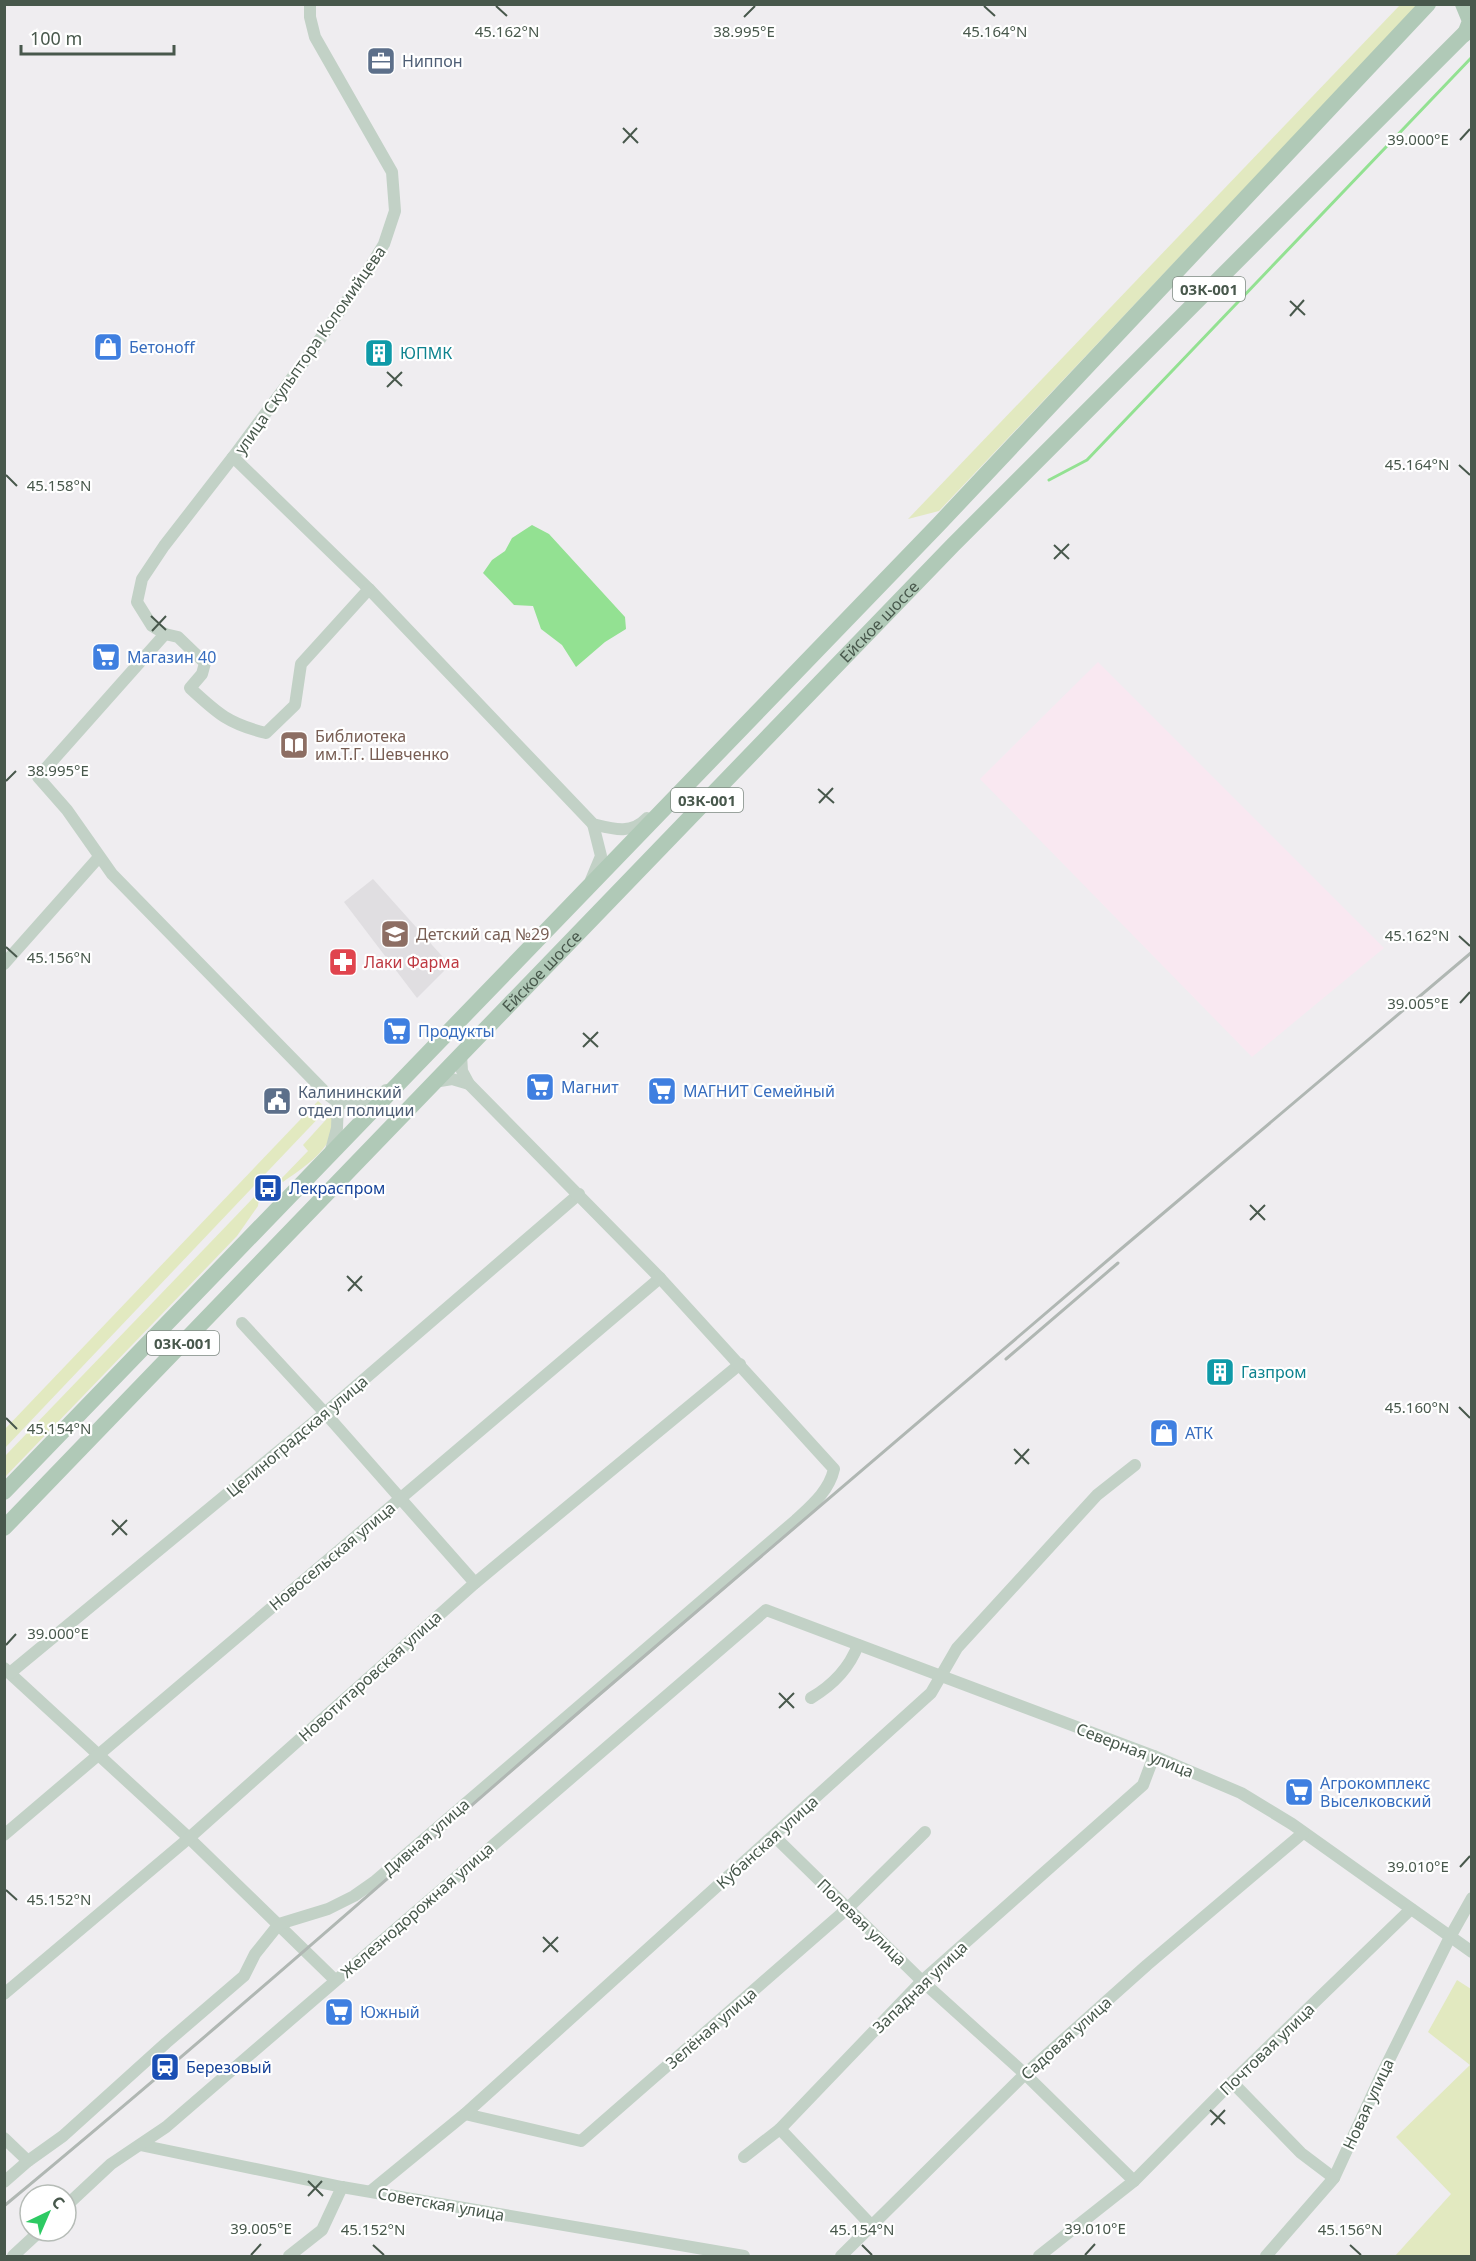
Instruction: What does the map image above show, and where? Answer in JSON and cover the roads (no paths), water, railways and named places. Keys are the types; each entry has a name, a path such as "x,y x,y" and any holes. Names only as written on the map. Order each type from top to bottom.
{"main road":[{"name":"Ейское шоссе","path":"4,1492 939,524 1428,4"},
{"name":"03К-001","path":"1463,4 1470,21 1468,30"},
{"name":"Ейское шоссе","path":"4,1527 953,545 1468,30"}],"street":[{"name":"улица Скульптора Коломийцева","path":"310,4 315,37 392,172 395,211 384,244 367,272 233,457 369,589 593,824"},
{"path":"233,457 164,546 142,579 137,603 152,626 165,634 178,637 205,663 202,674 190,688 219,715 248,729 266,733 295,705 302,664 369,589"},
{"path":"165,634 38,777 67,810 112,874 338,1102 361,1102 380,1095 408,1068 418,1063"},
{"path":"588,887 601,856 593,824 619,830 635,828 667,796 675,798"},
{"path":"4,964 99,857"},
{"path":"460,1055 462,1071 469,1084 579,1194 740,1364"},
{"path":"434,1082 452,1079 469,1084"},
{"path":"330,1155 337,1128 338,1102"},
{"name":"Целиноградская улица","path":"7,1670 326,1413 579,1194"},
{"name":"Новосельская улица","path":"4,1835 660,1278"},
{"path":"242,1323 326,1413 475,1583"},
{"name":"Дивная улица","path":"279,1924 328,1909 354,1896 374,1882 820,1497 829,1484 834,1469 740,1364"},
{"name":"Новотитаровская улица","path":"4,1994 189,1838 475,1583 740,1364"},
{"name":"Кубанская улица","path":"371,2191 465,2114 532,2051 931,1693 957,1648 1097,1495 1135,1466"},
{"name":"Северная улица","path":"766,1610 1154,1756 1241,1793 1303,1833 1472,1952"},
{"name":"Железнодорожная улица","path":"78,2195 111,2164 166,2127 766,1610"},
{"path":"812,1698 831,1686 852,1661 858,1645"},
{"path":"7,1670 189,1838 335,1980"},
{"name":"Западная улица","path":"744,2157 780,2129 922,1981 1143,1785 1154,1756"},
{"name":"Зелёная улица","path":"465,2114 581,2141 848,1908 925,1832"},
{"name":"Садовая улица","path":"841,2256 1024,2074 1147,1965 1303,1833"},
{"name":"Полевая улица","path":"774,1836 922,1981 1024,2074 1134,2181"},
{"name":"Новая улица","path":"1266,2256 1334,2178 1380,2078 1450,1937 1472,1898"},
{"name":"Почтовая улица","path":"1039,2256 1134,2181 1232,2082 1411,1909"},
{"path":"4,2182 63,2136 244,1976 255,1954 279,1924"},
{"path":"1232,2082 1301,2153 1334,2178"},
{"path":"780,2129 871,2225"},
{"path":"4,2138 28,2162"},
{"name":"Советская улица","path":"140,2145 342,2187 744,2256"},
{"path":"290,2256 322,2230 342,2187"},
{"path":"13,2256 27,2243"}],"waterway":[{"path":"1049,480 1087,460 1472,57"}],"railway":[{"path":"4,2206 229,2016 600,1694 1144,1229 1472,952"},
{"path":"1006,1359 1118,1263"}],"place":[{"name":"Ниппон","path":"381,61"},
{"name":"Бетонoff","path":"108,347"},
{"name":"ЮПМК","path":"379,353"},
{"name":"Магазин 40","path":"106,657"},
{"name":"Библиотека им.Т.Г. Шевченко","path":"294,745"},
{"name":"Детский сад №29","path":"395,934"},
{"name":"Лаки Фарма","path":"343,962"},
{"name":"Продукты","path":"397,1031"},
{"name":"Магнит","path":"540,1087"},
{"name":"МАГНИТ Семейный","path":"662,1091"},
{"name":"Калининский отдел полиции","path":"277,1101"},
{"name":"Лекраспром","path":"268,1188"},
{"name":"Газпром","path":"1220,1372"},
{"name":"АТК","path":"1164,1433"},
{"name":"Агрокомплекс Выселковский","path":"1299,1792"},
{"name":"Южный","path":"339,2012"},
{"name":"Березовый","path":"165,2067"}]}
